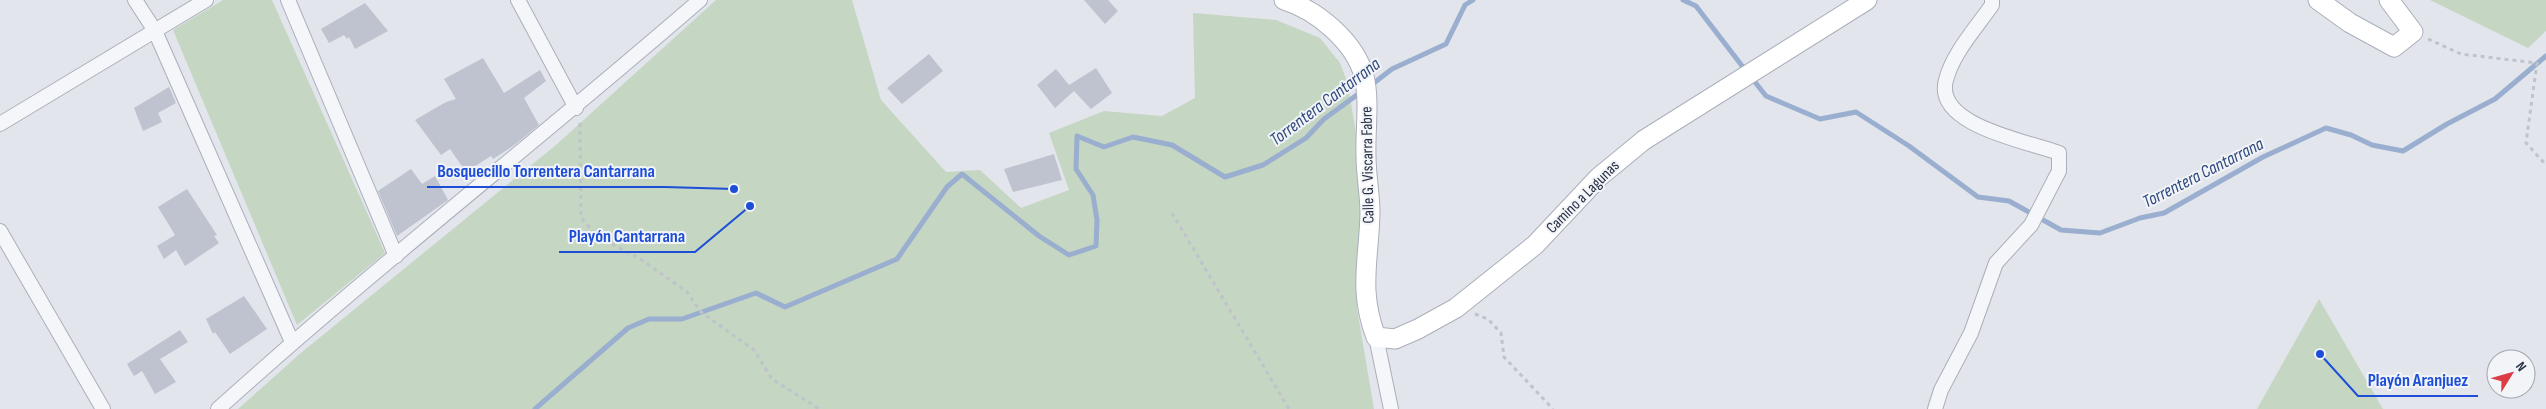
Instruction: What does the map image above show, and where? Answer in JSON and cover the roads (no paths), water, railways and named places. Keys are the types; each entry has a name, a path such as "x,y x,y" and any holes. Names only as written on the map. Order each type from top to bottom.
{"street":[{"path":"135,0 155,31 292,342"},
{"path":"0,124 206,0"},
{"path":"288,0 396,256"},
{"path":"518,0 576,108"},
{"path":"218,409 292,342 576,108 700,0"},
{"name":"Calle G. Viscarra Fabre","path":"1284,0 1311,12 1334,30 1356,57 1363,76 1367,100 1366,157 1370,213 1364,283 1368,317 1376,337"},
{"name":"Camino a Lagunas","path":"1376,337 1395,339 1418,329 1456,308 1535,246 1599,177 1644,140 1866,0"},
{"path":"1934,409 1941,390 1971,333 1996,264 2031,225 2059,172 2058,153 2036,144 2007,139 1974,125 1948,102 1945,83 1952,65 1992,5 1992,0"},
{"path":"2318,0 2350,23 2394,47 2413,32 2389,0"},
{"path":"0,231 103,409"},
{"path":"1376,337 1386,392 1392,409"}],"waterway":[{"name":"Torrentera Cantarrana","path":"1370,86 1392,69 1446,44 1465,5 1473,0"},
{"name":"Torrentera Cantarrana","path":"1683,0 1696,6 1746,71"},
{"name":"Torrentera Cantarrana","path":"1751,77 1766,96 1820,119 1856,112 1909,146 1978,197 2009,201 2061,230 2100,233 2140,218 2164,213 2263,157 2326,128 2351,135 2372,145 2403,151 2447,124 2495,99 2546,56"},
{"name":"Torrentera Cantarrana","path":"535,409 628,328 649,319 682,319 756,293 785,307 897,259 947,187 962,174 1039,236 1069,255 1096,246 1097,220 1093,195 1076,169 1077,136 1104,147 1133,137 1172,145 1225,177 1263,165 1306,138 1324,119 1361,92"}],"place":[{"name":"Bosquecillo Torrentera Cantarrana","path":"734,189"},
{"name":"Playón Cantarrana","path":"750,206"},
{"name":"Playón Aranjuez","path":"2320,354"}]}
